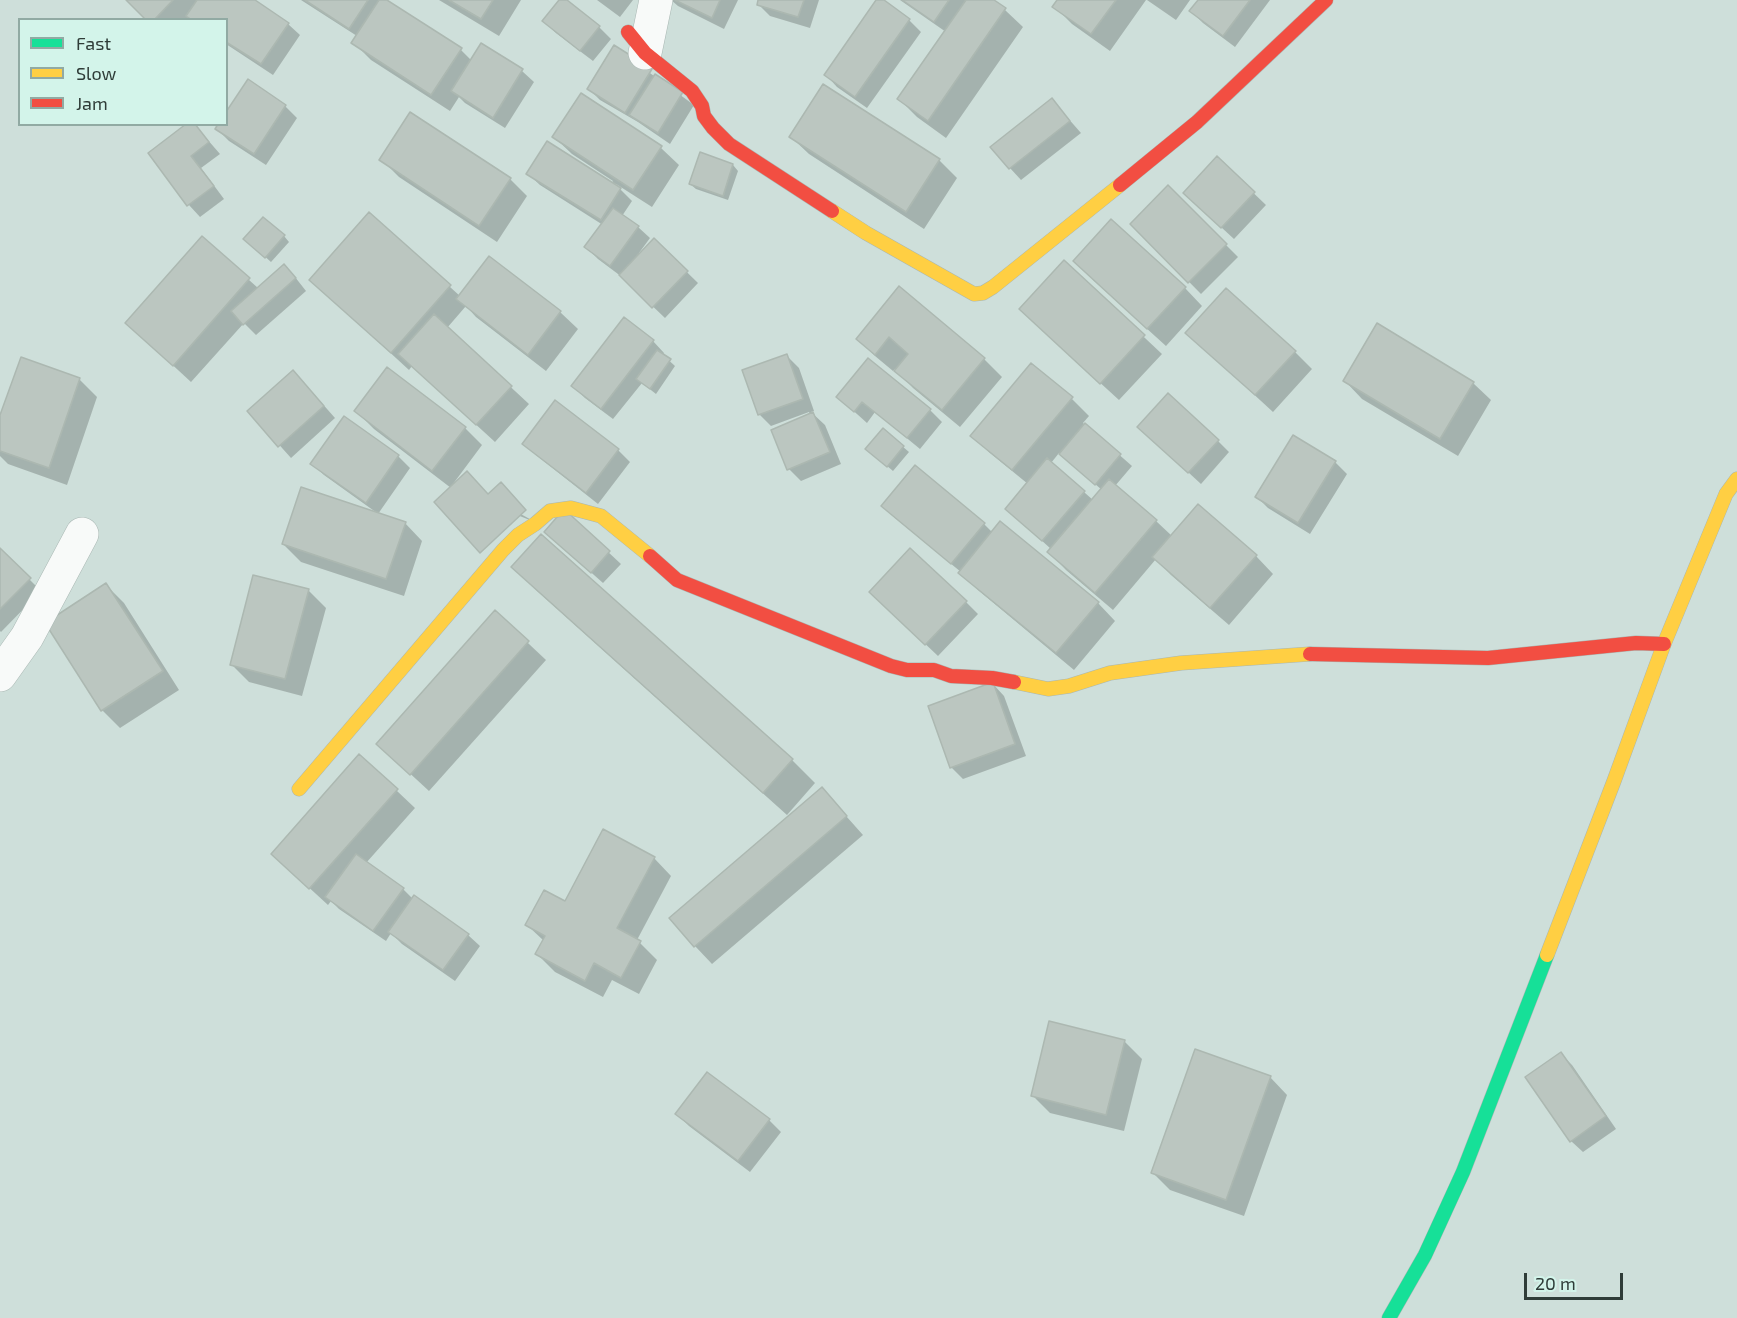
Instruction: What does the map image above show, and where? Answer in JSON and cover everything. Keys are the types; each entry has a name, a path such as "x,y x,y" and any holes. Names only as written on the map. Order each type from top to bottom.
{"street":[{"path":"656,0 637,43 692,91 702,106 704,116 729,144 866,233 975,294 983,293 993,287 1197,122 1326,0"},
{"path":"1389,1318 1425,1255 1467,1162 1614,781 1664,644 1726,494 1737,479"},
{"path":"299,789 503,550 550,511 571,508 601,516 677,580 881,662 907,670 934,670 951,676 992,678 1048,689 1069,686 1110,673 1181,663 1247,658 1304,654 1488,658 1636,643 1664,644"},
{"path":"0,675 27,637 82,534"}],"building":[{"path":"126,0 173,0 156,18 144,18"},
{"path":"197,0 255,0 289,23 261,64 228,43 228,18 189,18 186,16"},
{"path":"305,0 368,0 349,29"},
{"path":"379,0 387,0 462,48 431,95 351,43"},
{"path":"449,0 493,0 481,19"},
{"path":"559,0 567,0 600,26 580,51 542,21"},
{"path":"675,0 720,0 712,18"},
{"path":"758,0 804,0 798,17 757,5"},
{"path":"876,0 884,0 910,19 855,97 824,75"},
{"path":"902,0 949,0 934,22"},
{"path":"966,0 994,0 1006,8 928,121 897,99"},
{"path":"1057,0 1116,0 1091,34 1052,7"},
{"path":"1198,0 1250,0 1223,36 1189,11"},
{"path":"481,43 523,69 493,118 451,91"},
{"path":"614,45 652,69 625,113 587,89"},
{"path":"655,74 683,92 658,133 629,115"},
{"path":"248,79 286,105 254,154 215,129 217,126 228,126 228,109"},
{"path":"823,84 940,159 906,212 789,137"},
{"path":"581,93 662,146 633,190 552,137"},
{"path":"1052,98 1070,121 1009,169 990,147"},
{"path":"410,112 511,178 479,226 379,160"},
{"path":"183,126 197,126 209,142 191,156 214,186 187,206 148,153"},
{"path":"547,141 621,188 601,220 526,174"},
{"path":"700,152 733,164 723,196 689,184"},
{"path":"1217,156 1255,192 1221,228 1183,193"},
{"path":"1168,185 1227,244 1188,283 1130,224"},
{"path":"613,208 639,226 610,266 584,247"},
{"path":"369,212 451,285 391,353 309,280"},
{"path":"263,217 285,235 265,258 243,239"},
{"path":"1111,219 1186,287 1147,329 1073,261"},
{"path":"202,236 250,278 173,366 125,323"},
{"path":"654,238 688,271 652,308 619,275"},
{"path":"489,256 561,311 528,355 456,299"},
{"path":"1064,260 1145,335 1100,384 1019,309"},
{"path":"284,264 296,278 243,325 231,311"},
{"path":"899,286 985,358 942,410 894,371 908,354 889,337 875,355 856,339"},
{"path":"1226,288 1296,351 1255,395 1185,333"},
{"path":"434,314 512,386 476,425 398,354"},
{"path":"624,317 654,340 601,409 571,386"},
{"path":"1377,323 1474,382 1440,439 1343,381"},
{"path":"657,350 671,359 650,389 636,379"},
{"path":"787,354 803,399 758,415 742,370"},
{"path":"21,357 80,378 49,468 0,451 0,415"},
{"path":"868,358 931,409 907,438 862,402 854,412 836,397"},
{"path":"1031,363 1073,397 1012,470 970,436"},
{"path":"387,367 466,427 432,471 354,411"},
{"path":"293,370 324,406 278,447 247,411"},
{"path":"1168,393 1219,440 1188,473 1137,427"},
{"path":"555,400 619,449 586,493 522,444"},
{"path":"813,412 830,452 787,470 771,430"},
{"path":"344,416 399,455 366,503 310,464"},
{"path":"1085,423 1121,454 1095,485 1059,454"},
{"path":"883,428 904,446 887,467 865,449"},
{"path":"1293,435 1336,461 1298,523 1255,497"},
{"path":"1047,458 1085,491 1042,541 1005,509"},
{"path":"915,465 985,523 951,564 881,506"},
{"path":"467,471 488,494 501,482 526,510 480,553 434,502"},
{"path":"1109,479 1157,520 1095,593 1047,552"},
{"path":"301,487 406,522 386,579 282,544"},
{"path":"1198,504 1257,555 1210,608 1152,557"},
{"path":"564,509 610,551 591,573 544,532"},
{"path":"1000,521 1099,602 1056,653 958,573"},
{"path":"541,534 793,759 763,793 511,567"},
{"path":"0,548 31,578 0,609"},
{"path":"910,548 967,601 925,645 869,592"},
{"path":"253,575 309,589 285,679 230,665"},
{"path":"106,583 163,671 101,711 45,623"},
{"path":"495,610 529,641 410,775 376,744"},
{"path":"993,682 1015,744 950,768 928,706"},
{"path":"359,754 398,789 309,889 271,854"},
{"path":"822,787 847,816 694,947 669,918"},
{"path":"603,829 655,857 617,928 641,941 621,978 594,963 585,981 535,954 545,936 525,925 544,890 565,901"},
{"path":"356,854 404,888 373,931 325,897"},
{"path":"414,895 469,934 443,970 388,932"},
{"path":"1049,1021 1125,1040 1106,1115 1031,1096"},
{"path":"1195,1049 1271,1076 1226,1200 1151,1173"},
{"path":"1561,1052 1606,1116 1570,1142 1525,1077"},
{"path":"707,1072 770,1119 738,1161 675,1114"}],"traffic: fast":[{"path":"1389,1318 1425,1255 1463,1172 1547,955"}],"traffic: slow":[{"path":"832,211 866,233 974,294 983,293 993,287 1120,185"},
{"path":"1547,955 1664,644 1726,494 1737,479"},
{"path":"299,789 503,550 518,535 550,511 571,508 601,516 650,556"},
{"path":"1014,682 1048,689 1069,686 1110,673 1181,663 1310,654"}],"traffic: jam":[{"path":"1120,185 1197,122 1326,0"},
{"path":"628,32 645,53 692,91 702,106 704,116 729,144 832,211"},
{"path":"650,556 677,580 891,666 907,670 934,670 951,676 992,678 1014,682"},
{"path":"1310,654 1488,658 1636,643 1664,644"}]}
